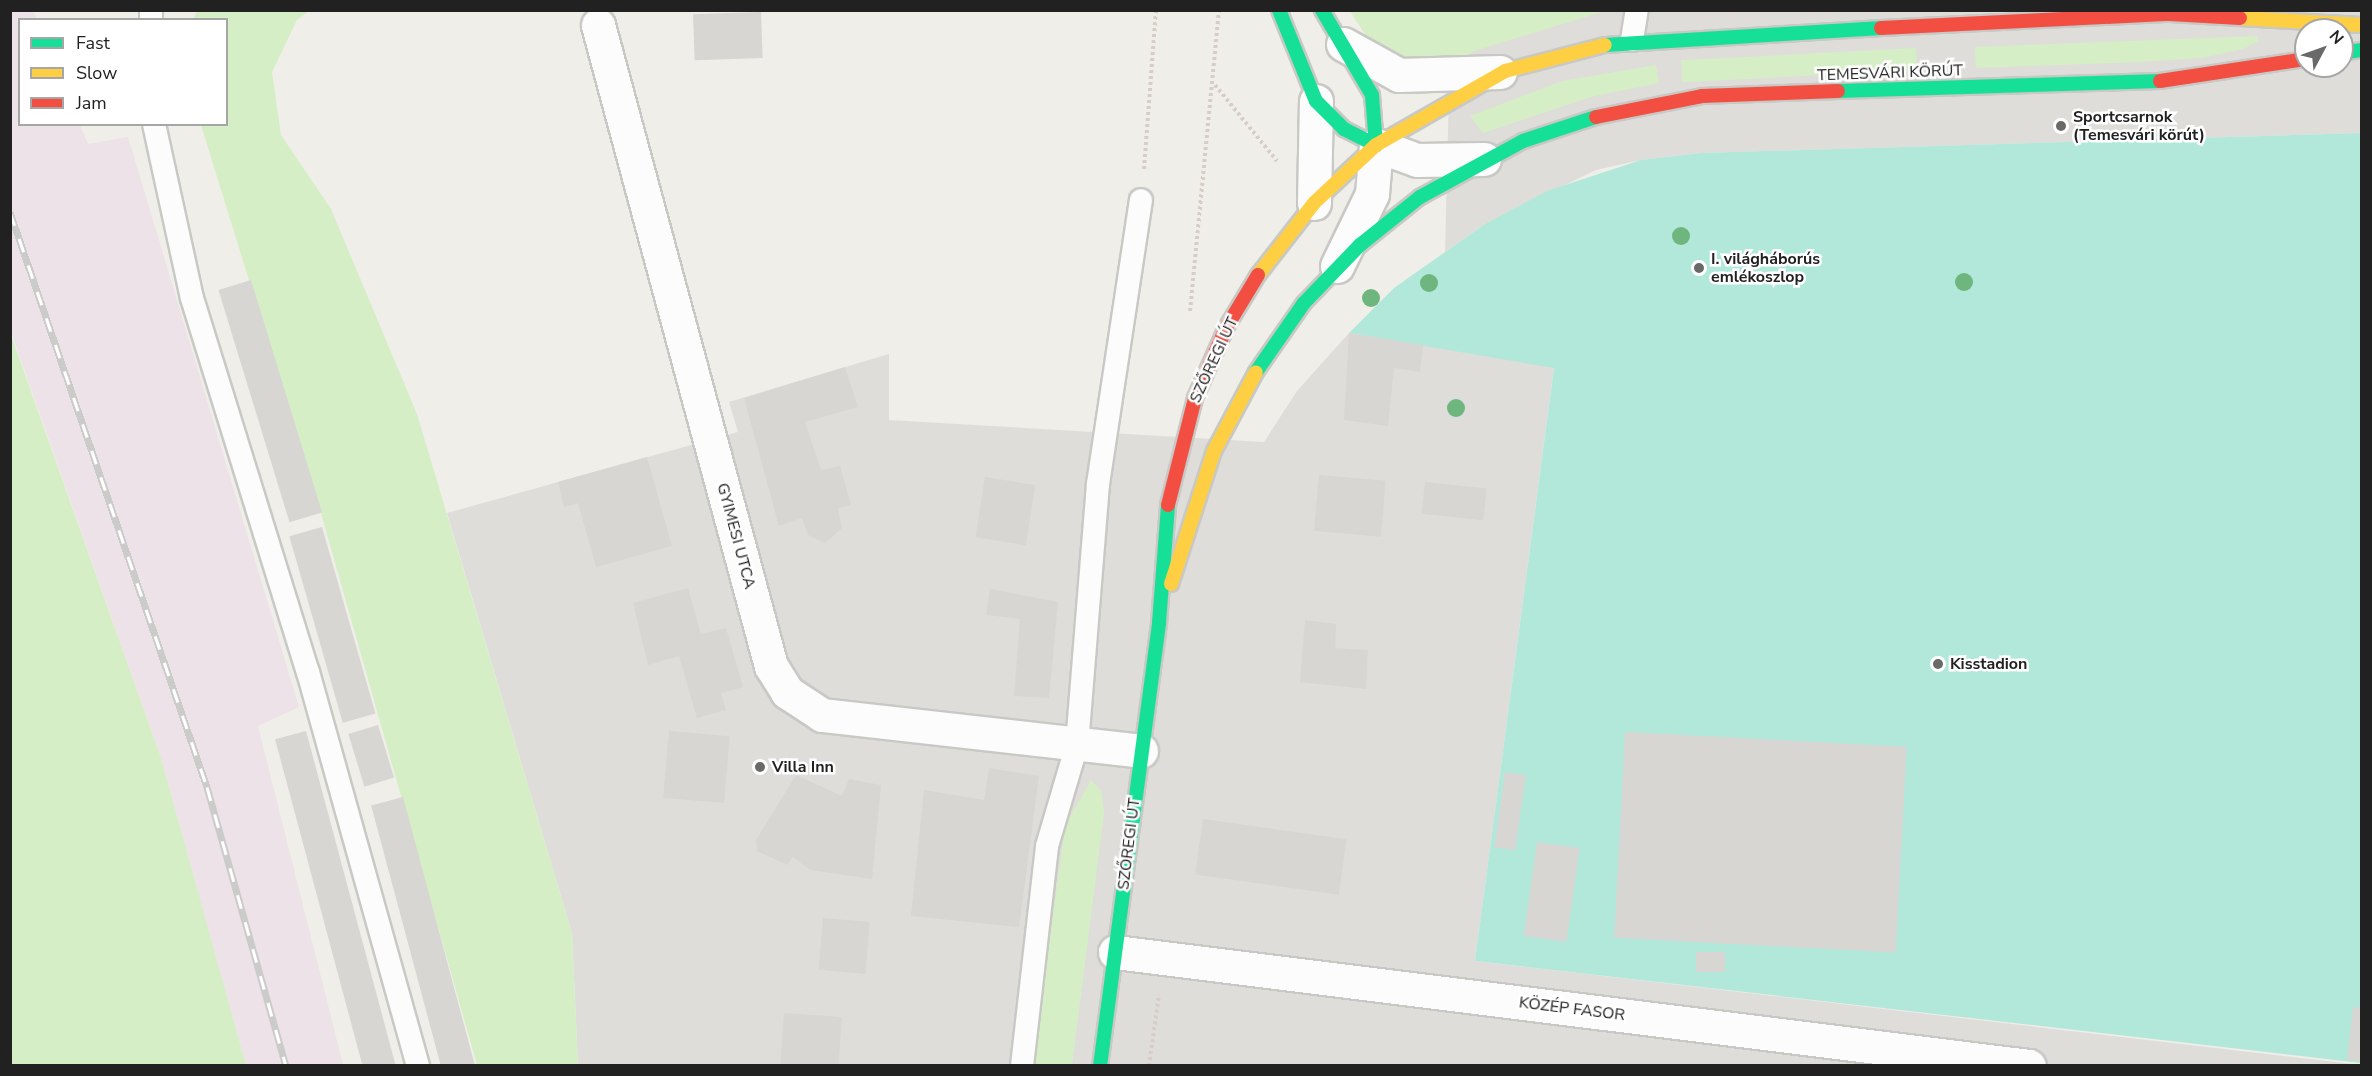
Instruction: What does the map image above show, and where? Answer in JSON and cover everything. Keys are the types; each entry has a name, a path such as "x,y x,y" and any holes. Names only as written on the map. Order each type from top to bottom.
{"main road":[{"path":"1322,10 1372,95 1376,145"},
{"path":"1376,145 1425,112 1505,71 1550,56 1632,40 2170,14 2361,25"},
{"path":"1278,18 1316,101 1344,129 1376,145"},
{"name":"TEMESVÁRI KÖRÚT","path":"1484,159 1581,120 1702,96 2176,80 2294,61"},
{"name":"SZŐREGI ÚT","path":"1100,1065 1159,623 1161,546 1173,471 1195,398 1226,327 1266,262 1314,203 1376,145"},
{"name":"SZŐREGI ÚT","path":"1159,623 1215,451 1266,354 1336,267 1420,197 1484,159"}],"street":[{"name":"GYIMESI UTCA","path":"598,25 771,666 787,692 822,714 1141,751"},
{"path":"1343,44 1400,75 1505,71"},
{"path":"1314,203 1316,101"},
{"path":"1376,145 1417,160 1484,159"},
{"name":"SZŐREGI ÚT","path":"1336,267 1372,194 1376,145"},
{"name":"KÖZÉP FASOR","path":"1115,952 2029,1065"}],"lane":[{"path":"1632,40 1637,10"},
{"path":"154,126 192,298 308,672 418,1065"},
{"path":"1022,1065 1047,846 1077,745 1098,484 1141,200"}],"path":[{"path":"1141,200 1156,10"},
{"path":"1215,85 1219,10"},
{"path":"1149,1065 1164,958"}],"shaded area":[{"path":"10,11 33,11 36,18 18,18 18,126 80,126 88,144 128,137 299,707 258,726 343,1065 246,1065 161,758 11,332"},
{"path":"1451,11 2361,11 2361,133 1701,153 1641,160 1596,170 1485,224 1445,252"},
{"path":"1349,333 1554,367 1475,961 2361,1065 578,1065 572,933 447,513 738,432 729,402 889,354 889,420 1264,442 1297,391"}],"green space":[{"path":"197,11 309,11 297,20 272,72 281,135 331,209 417,414 572,933 578,1065 477,1065 321,513 201,126 228,126 228,18 194,18"},
{"path":"1350,11 1605,11 1474,51 1456,62 1416,66 1373,47"},
{"path":"2258,36 2258,41 2243,49 2202,58 1976,68 1975,47"},
{"path":"1916,48 1917,70 1682,82 1681,60"},
{"path":"1656,65 1659,83 1594,96 1483,133 1470,116 1562,81"},
{"name":"Kisstadion","path":"2361,133 2361,1063 1475,961 1554,368 1349,333 1394,288 1485,224 1547,191 1641,160 1701,153"},
{"path":"10,332 161,758 246,1065 11,1065"},
{"path":"1091,780 1101,790 1104,813 1072,1065 1033,1066 1065,826"}],"building":[{"path":"761,12 763,58 695,60 693,14"},
{"path":"251,280 322,512 290,522 218,290"},
{"path":"1349,333 1423,345 1420,372 1394,368 1388,426 1344,420"},
{"path":"845,367 858,407 805,422 821,470 840,466 851,505 838,508 842,528 825,543 808,535 802,518 779,526 744,398"},
{"path":"647,457 672,546 596,567 578,503 564,507 558,482"},
{"path":"1319,475 1386,481 1381,537 1314,531"},
{"path":"985,477 1035,485 1026,545 975,537"},
{"path":"1425,482 1487,488 1483,520 1422,514"},
{"path":"322,527 375,713 343,723 289,536"},
{"path":"688,588 701,634 726,628 743,687 721,693 726,710 697,718 679,656 648,665 633,603"},
{"path":"990,589 1058,602 1049,698 1014,696 1020,619 986,615"},
{"path":"1305,620 1336,624 1335,648 1368,650 1366,689 1300,682"},
{"path":"378,725 394,778 364,787 348,734"},
{"path":"306,731 396,1066 363,1066 275,739"},
{"path":"669,731 730,736 724,803 663,798"},
{"path":"1625,732 1907,747 1896,952 1614,938"},
{"path":"989,768 1039,776 1019,927 911,916 924,790 984,800"},
{"path":"1505,772 1526,775 1515,850 1494,847"},
{"path":"796,775 842,796 849,779 881,785 872,879 810,870 793,857 787,865 757,851 756,840"},
{"path":"403,797 475,1066 441,1066 371,806"},
{"path":"1203,819 1347,839 1339,895 1195,874"},
{"path":"1537,842 1580,848 1566,942 1524,936"},
{"path":"823,918 870,922 865,974 818,970"},
{"path":"1696,952 1725,952 1725,972 1696,972"},
{"path":"2353,1007 2362,1008 2362,1062 2347,1060"},
{"path":"784,1013 842,1017 838,1066 780,1066"}],"railway":[{"path":"10,212 207,787 286,1066"}],"traffic: fast":[{"path":"1279,10 1316,101 1344,129 1376,145 1372,95 1322,10"},
{"path":"1605,45 1881,28"},
{"path":"2354,51 2362,50"},
{"path":"1838,91 2160,81"},
{"path":"1256,372 1304,303 1360,245 1420,197 1523,141 1596,117"},
{"path":"1100,1066 1159,623 1168,505"}],"traffic: slow":[{"path":"2240,18 2362,25"},
{"path":"1258,275 1314,203 1376,145 1505,71 1605,45"},
{"path":"1171,584 1214,451 1256,372"}],"traffic: jam":[{"path":"1881,28 2170,14 2240,18"},
{"path":"2160,81 2294,61"},
{"path":"1596,117 1702,96 1838,91"},
{"path":"1168,505 1195,398 1226,328 1258,275"}],"place":[{"name":"Sportcsarnok (Temesvári körút)","path":"2061,126"},
{"name":"I. világháborús emlékoszlop","path":"1699,268"},
{"name":"Kisstadion","path":"1938,664"},
{"name":"Villa Inn","path":"760,767"}]}
